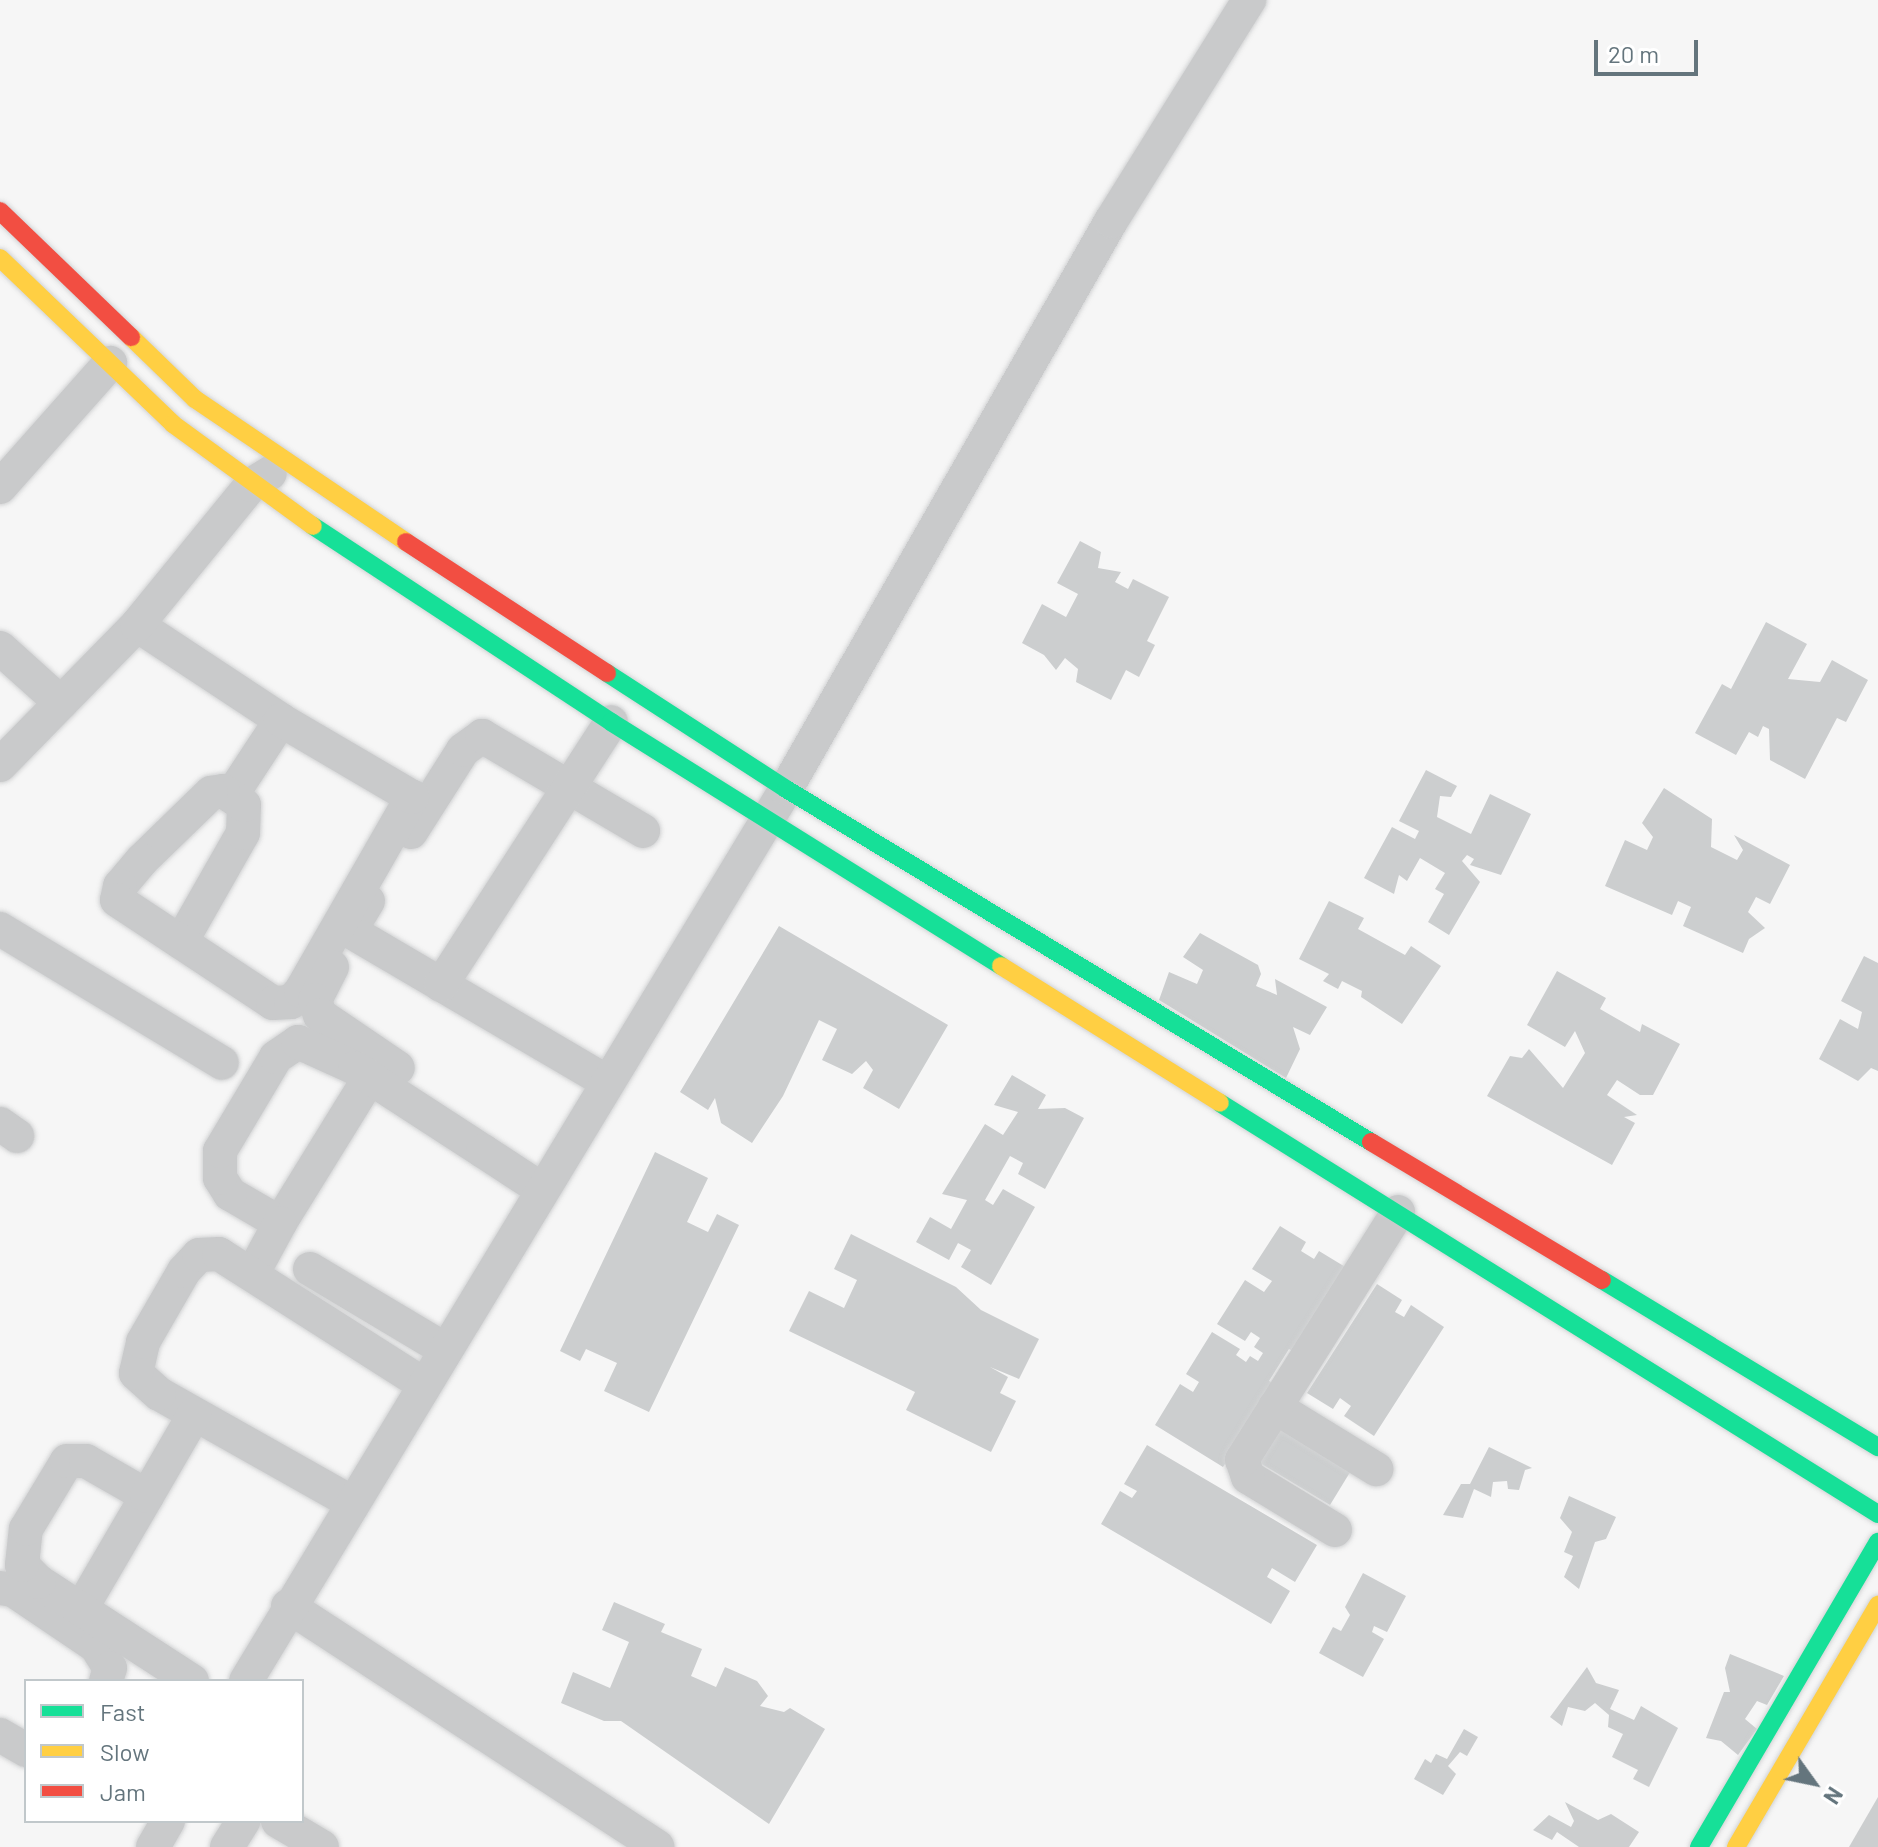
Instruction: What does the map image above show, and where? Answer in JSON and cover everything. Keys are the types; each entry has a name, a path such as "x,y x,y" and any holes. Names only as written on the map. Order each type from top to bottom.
{"street":[{"path":"247,1679 351,1502 778,803 1111,221 1249,0"},
{"path":"0,211 195,399 285,464 778,803 1398,1212 1878,1514"},
{"path":"0,258 173,424 251,485 611,722 778,803 1878,1447"},
{"path":"0,487 110,363"},
{"path":"0,765 137,625 251,485 285,464"},
{"path":"137,625 281,720 412,797"},
{"path":"0,648 61,703"},
{"path":"231,796 281,720"},
{"path":"441,985 611,722"},
{"path":"181,942 243,833 244,805 231,796 211,793 120,886 117,900 273,1003 291,1002 453,731"},
{"path":"435,1093 320,1015 315,1000 350,931 463,750 482,736 643,831"},
{"path":"0,929 222,1063"},
{"path":"350,931 607,1082"},
{"path":"280,1223 230,1194 220,1178 220,1151 276,1057 298,1042 315,1046 370,1077 541,1189"},
{"path":"260,1260 370,1077"},
{"path":"1335,1530 1241,1468 1275,1407 1398,1212"},
{"path":"351,1502 194,1415 136,1373 143,1342 199,1255 219,1254 423,1384"},
{"path":"310,1269 444,1349"},
{"path":"1275,1407 1376,1469"},
{"path":"81,1609 194,1415"},
{"path":"147,1496 86,1461 67,1461 26,1529 22,1565 81,1609 189,1679"},
{"path":"1699,1847 1878,1542"},
{"path":"0,1588 13,1590 96,1646 110,1668 107,1679"},
{"path":"1736,1847 1878,1605"},
{"path":"288,1606 657,1847"},
{"path":"0,1735 24,1749"},
{"path":"227,1847 242,1823"},
{"path":"281,1823 322,1847"}],"building":[{"path":"1080,541 1101,552 1098,568 1121,572 1115,582 1128,589 1133,579 1169,597 1147,641 1155,645 1139,677 1126,670 1111,700 1076,682 1078,669 1065,658 1056,670 1044,655 1022,643 1042,604 1066,617 1078,594 1057,583"},
{"path":"1766,622 1807,644 1788,679 1820,682 1832,660 1868,680 1846,722 1837,718 1805,779 1770,760 1769,729 1763,726 1758,737 1749,732 1736,755 1695,733 1722,684 1731,689"},
{"path":"1426,770 1457,786 1451,797 1440,796 1437,817 1471,834 1490,794 1531,814 1501,875 1470,865 1474,859 1467,855 1462,861 1480,882 1449,935 1428,922 1444,894 1435,889 1445,873 1420,858 1407,881 1399,875 1394,894 1364,878 1392,827 1415,839 1419,831 1399,821"},
{"path":"1664,788 1712,819 1711,847 1737,860 1743,850 1734,835 1790,865 1770,904 1756,897 1748,912 1765,928 1749,939 1743,953 1683,926 1691,907 1678,901 1672,915 1605,886 1625,840 1647,850 1653,837 1642,823"},
{"path":"1329,901 1364,918 1358,929 1405,955 1411,946 1441,966 1402,1024 1361,997 1362,991 1342,981 1338,989 1323,981 1329,974 1299,959"},
{"path":"779,926 948,1025 899,1109 863,1088 873,1070 866,1061 852,1074 822,1060 837,1029 819,1020 783,1096 752,1143 721,1123 715,1098 708,1110 680,1092"},
{"path":"1200,933 1258,965 1261,974 1256,986 1277,995 1275,979 1327,1007 1310,1035 1293,1027 1300,1049 1286,1078 1159,1000 1169,972 1197,984 1203,970 1183,957"},
{"path":"1864,956 1878,963 1878,1071 1871,1068 1858,1081 1819,1059 1840,1019 1858,1029 1862,1012 1841,1001"},
{"path":"1557,971 1606,998 1600,1009 1640,1032 1642,1024 1680,1044 1653,1095 1640,1095 1617,1080 1607,1095 1637,1115 1624,1117 1635,1123 1612,1165 1487,1096 1510,1056 1522,1058 1529,1049 1563,1088 1585,1053 1575,1031 1565,1047 1527,1025"},
{"path":"1012,1075 1046,1095 1038,1109 1065,1108 1084,1118 1045,1189 1018,1174 1023,1163 1010,1156 985,1200 993,1205 1003,1189 1035,1207 991,1285 961,1267 971,1250 958,1243 949,1260 916,1242 930,1217 951,1229 967,1200 942,1194 985,1124 1003,1135 1018,1112 994,1105"},
{"path":"655,1152 708,1178 687,1222 708,1232 717,1214 739,1225 649,1412 604,1391 617,1363 586,1349 580,1361 560,1351"},
{"path":"1280,1226 1306,1242 1301,1251 1314,1259 1319,1251 1347,1268 1295,1352 1289,1349 1269,1381 1275,1384 1223,1467 1155,1425 1180,1384 1193,1392 1199,1382 1186,1374 1212,1332 1240,1349 1236,1355 1246,1362 1250,1356 1258,1361 1263,1353 1254,1347 1260,1338 1251,1332 1245,1341 1217,1324 1245,1280 1264,1292 1272,1281 1252,1269"},
{"path":"851,1234 956,1287 981,1310 1039,1339 1019,1379 990,1367 1008,1377 1000,1393 1016,1401 991,1452 906,1410 915,1392 789,1331 809,1291 844,1308 857,1280 834,1269"},
{"path":"1377,1284 1402,1300 1395,1312 1404,1317 1411,1305 1444,1327 1374,1436 1344,1416 1351,1406 1340,1398 1333,1409 1307,1393"},
{"path":"1282,1427 1352,1469 1330,1505 1260,1463"},
{"path":"1147,1445 1317,1545 1295,1582 1272,1568 1267,1577 1290,1591 1271,1624 1101,1524 1120,1491 1132,1498 1137,1491 1124,1484"},
{"path":"1489,1447 1532,1468 1525,1470 1519,1490 1508,1489 1507,1481 1493,1482 1491,1497 1474,1489 1463,1518 1443,1515 1461,1484 1470,1484"},
{"path":"1569,1496 1616,1517 1606,1539 1595,1542 1579,1589 1564,1577 1573,1556 1564,1552 1572,1532 1560,1518"},
{"path":"1363,1573 1406,1596 1387,1632 1374,1626 1372,1632 1384,1639 1363,1677 1319,1653 1333,1627 1341,1631 1350,1615 1345,1607"},
{"path":"614,1602 665,1624 661,1632 702,1649 691,1676 716,1687 725,1667 757,1681 768,1696 760,1706 784,1712 790,1708 825,1729 769,1824 621,1721 604,1721 561,1703 573,1672 610,1688 629,1642 602,1630"},
{"path":"1730,1654 1784,1676 1767,1705 1757,1701 1745,1719 1757,1729 1738,1755 1721,1741 1706,1738 1724,1692 1730,1692 1725,1668"},
{"path":"1587,1667 1596,1683 1619,1690 1610,1709 1634,1720 1641,1706 1678,1728 1649,1787 1633,1779 1638,1770 1612,1757 1623,1734 1608,1727 1609,1715 1595,1703 1585,1711 1568,1707 1562,1726 1550,1717"},
{"path":"1464,1729 1478,1737 1467,1756 1460,1752 1448,1766 1456,1774 1443,1795 1414,1779 1425,1759 1431,1763 1436,1754 1447,1759"},
{"path":"1878,1797 1878,1847 1849,1847"},
{"path":"1565,1802 1598,1820 1611,1814 1639,1832 1629,1847 1579,1847 1557,1832 1552,1840 1533,1830 1549,1815 1571,1827 1574,1821"}],"traffic: fast":[{"path":"313,526 611,722 1001,966"},
{"path":"607,673 786,789 1371,1142"},
{"path":"1220,1103 1878,1514"},
{"path":"1602,1280 1878,1447"},
{"path":"1699,1847 1878,1542"}],"traffic: slow":[{"path":"0,258 173,424 313,526"},
{"path":"131,337 195,399 406,542"},
{"path":"1001,966 1220,1103"},
{"path":"1736,1847 1878,1605"}],"traffic: jam":[{"path":"0,211 131,337"},
{"path":"406,542 607,673"},
{"path":"1371,1142 1602,1280"}]}
